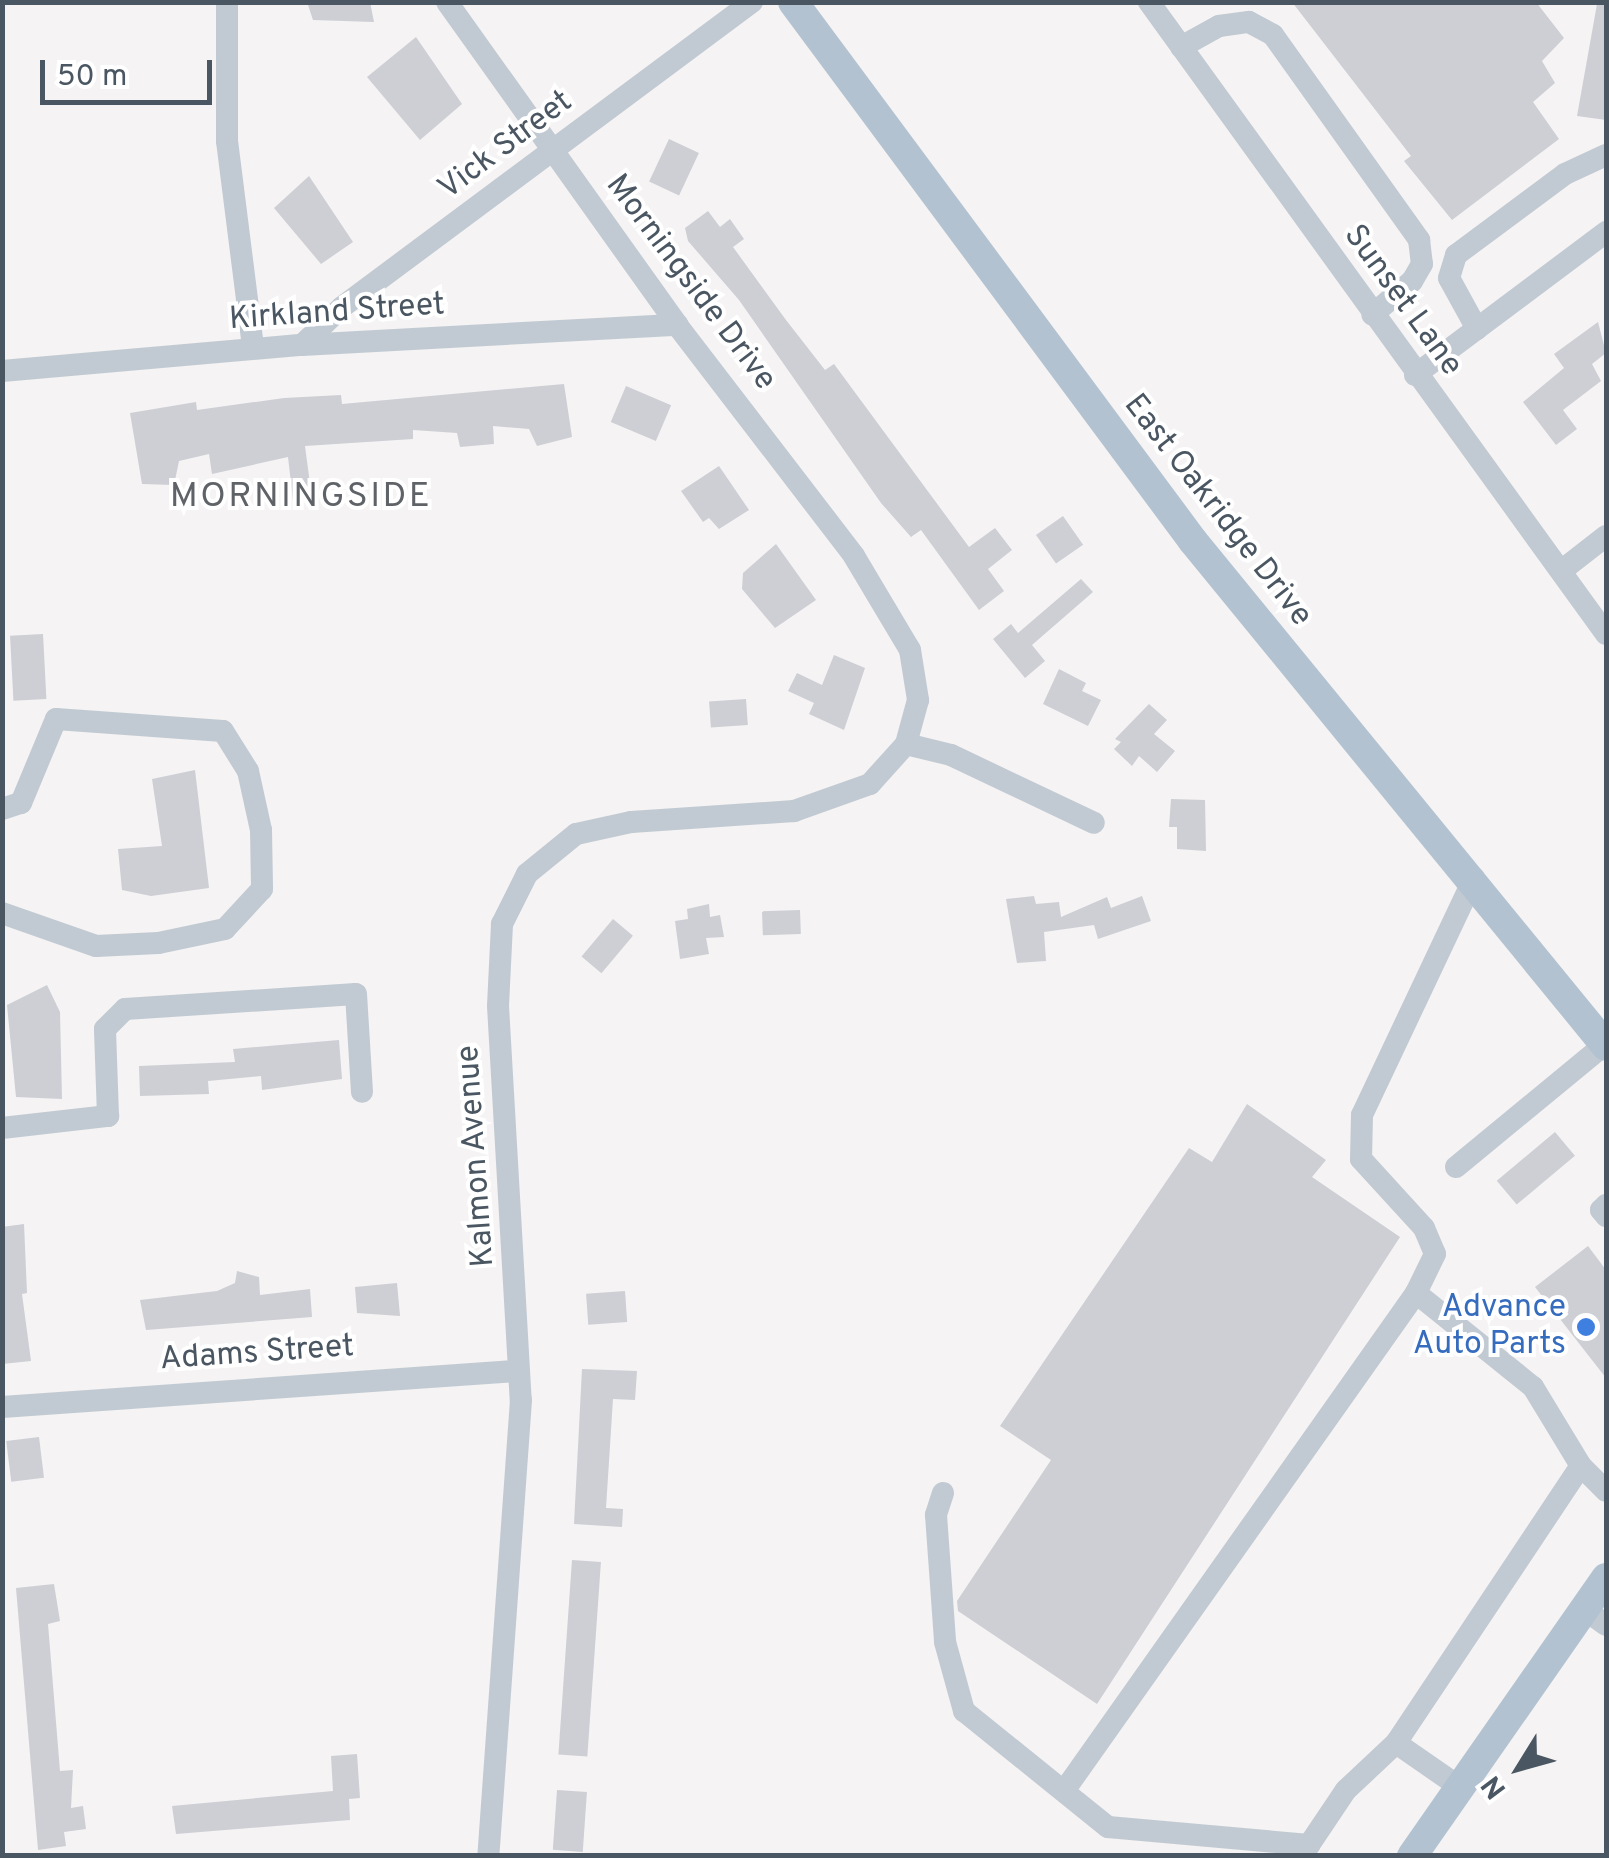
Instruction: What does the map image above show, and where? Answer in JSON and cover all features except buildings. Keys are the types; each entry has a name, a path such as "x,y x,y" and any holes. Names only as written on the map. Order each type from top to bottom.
{"main road":[{"name":"East Oakridge Drive","path":"794,2 1193,541 1334,719 1474,878 1606,1045"},
{"path":"1412,1856 1595,1617 1606,1578"}],"street":[{"path":"226,2 228,141 253,348"},
{"name":"Morningside Drive","path":"447,2 556,150 676,324 854,556 915,671 918,700 906,744"},
{"name":"Vick Street","path":"302,345 342,307 752,2"},
{"name":"Sunset Lane","path":"1149,2 1415,375 1606,634"},
{"path":"1181,48 1219,26 1249,22 1273,34 1420,240 1422,264 1412,281 1372,315"},
{"path":"1476,329 1449,278 1456,255 1565,174 1606,154"},
{"path":"1415,375 1606,232"},
{"name":"Kirkland Street","path":"2,371 253,348 676,324"},
{"path":"1561,571 1606,536"},
{"path":"2,809 21,803 56,719 223,731 248,771 261,830 262,889 225,929 158,943 96,946 2,913"},
{"path":"906,744 951,754 1094,823"},
{"name":"Kalmon Avenue","path":"488,1856 516,1474 516,1370 521,1328 498,1006 502,924 527,874 567,838 612,825 794,811 842,798 887,770 906,744"},
{"path":"1064,1791 1416,1293 1436,1254 1424,1228 1361,1159 1362,1115 1474,878"},
{"path":"2,1128 108,1116 104,1029 126,1009 356,994 362,1092"},
{"path":"1456,1168 1606,1045"},
{"path":"1606,1205 1601,1210 1606,1216"},
{"path":"1416,1293 1533,1387 1581,1466 1606,1490"},
{"name":"Adams Street","path":"2,1407 516,1370"},
{"path":"943,1493 936,1515 945,1642 964,1711 1108,1827 1310,1846 1346,1790 1396,1743 1581,1466"},
{"path":"1396,1743 1461,1788"}],"place":[{"name":"Advance Auto Parts","path":"1586,1327"}],"district":[{"name":"MORNINGSIDE","path":"301,497"}]}
